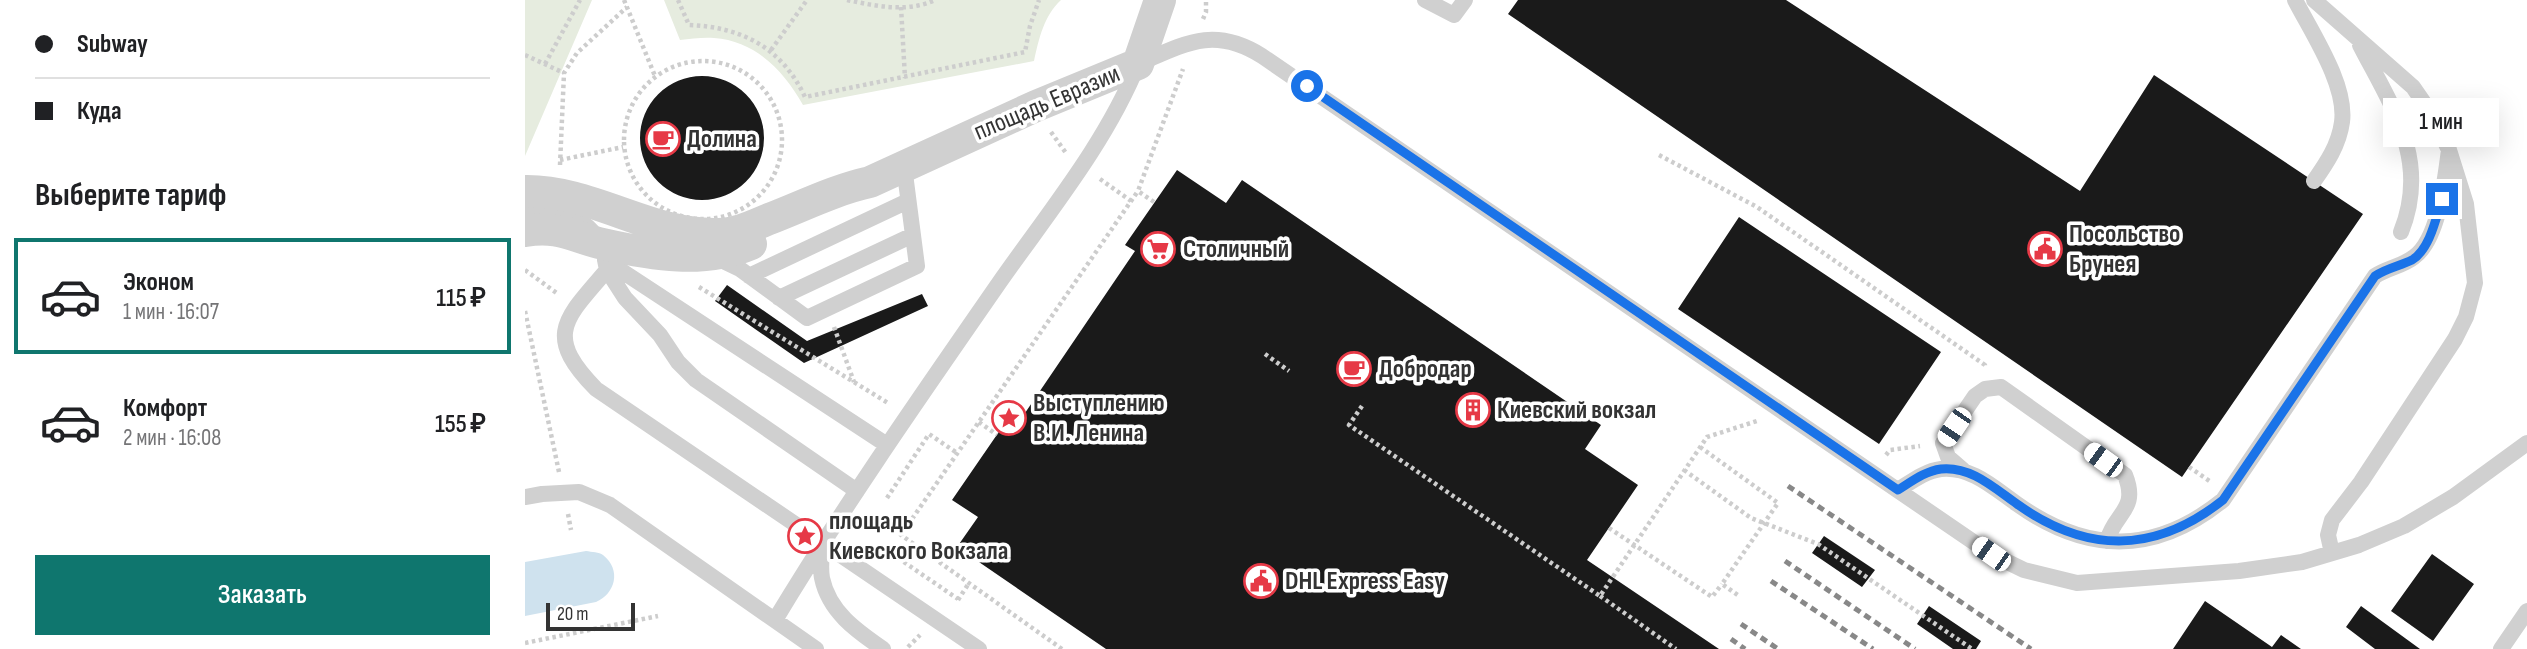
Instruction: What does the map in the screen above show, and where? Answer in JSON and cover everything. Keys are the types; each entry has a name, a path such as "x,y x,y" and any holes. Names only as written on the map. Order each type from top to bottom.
{"street":[{"path":"1138,64 1160,0"},
{"name":"площадь Евразии","path":"525,191 552,192 696,233 736,232 844,188 870,182 1036,106 1138,64"},
{"path":"525,230 559,230 604,258 712,256 737,250 800,223 850,199 870,182"}],"lane":[{"path":"1425,0 1454,15 1465,0"},
{"path":"2295,0 2334,77 2341,101 2343,121 2337,144 2314,181"},
{"path":"2314,0 2413,87 2433,116 2449,150 2466,204 2475,283 2466,317 2455,339 2361,482 2332,520 2328,535 2332,553"},
{"path":"2354,33 2393,111 2407,146 2413,192 2401,232"},
{"path":"1138,64 1193,41 1216,38 1246,46 1991,554 2024,570 2077,583 2239,571 2302,562 2359,545 2404,526 2453,497 2527,443"},
{"name":"площадь Евразии","path":"775,620 822,542 887,445 1081,166 1124,99 1138,64"},
{"path":"1898,490 1925,473 1941,469 1963,471 1978,477 2036,518 2055,528 2094,541 2147,538 2172,531 2208,512 2223,500 2375,276 2387,268 2412,260 2421,252 2442,199 2449,150"},
{"path":"712,256 749,276 807,318 916,266 904,166"},
{"path":"749,276 908,201"},
{"path":"525,213 554,211 571,216 586,225 625,298 660,335 678,362 696,380 857,491"},
{"path":"779,298 913,235"},
{"path":"604,258 887,445"},
{"path":"604,258 566,325 566,347 575,368 596,389 979,649"},
{"path":"1963,471 1948,457 1943,443 1975,396 1985,389 2001,387 2125,475 2130,487 2130,502 2110,530 2107,541"},
{"path":"525,498 579,492 610,505 816,649"},
{"path":"822,542 823,578 833,605 851,628 883,649"},
{"path":"2501,649 2527,611"}],"path":[{"path":"545,64 580,0"},
{"path":"624,0 655,76"},
{"path":"678,0 689,25 716,26 771,50 798,82 805,97 1025,52 1039,0"},
{"path":"771,50 807,0"},
{"path":"848,0 884,8 925,4 935,0"},
{"path":"901,6 905,78"},
{"path":"560,169 564,73 577,54 627,7"},
{"path":"1062,649 901,535 1138,191 1193,41"},
{"path":"525,55 564,73"},
{"path":"713,61 746,73 760,85 771,99 782,132 777,168 758,197 727,215 692,219 675,214 645,195 627,164 623,147 624,129 636,96 655,76 678,64 713,61"},
{"path":"560,160 623,147"},
{"path":"1659,155 1757,207 1949,339 1985,365 1985,389"},
{"path":"1138,191 1154,202"},
{"path":"631,196 645,195"},
{"path":"525,270 558,294"},
{"path":"696,286 884,400"},
{"path":"525,312 571,530"},
{"path":"832,323 855,383"},
{"path":"1265,354 1289,370"},
{"path":"1599,596 1707,437 1762,419 1773,403"},
{"path":"1362,406 1349,425 1676,649"},
{"path":"979,422 997,435"},
{"path":"887,498 929,434 957,453"},
{"path":"1873,473 1890,450 1943,443"},
{"path":"1609,528 1712,597 1778,503 1700,447"},
{"path":"1684,470 1741,513 1818,544 1972,649"},
{"path":"898,558 958,599"},
{"path":"954,605 969,583"},
{"path":"1722,584 1739,596"},
{"path":"525,643 658,616"}],"shaded area":[{"path":"525,0 592,0 525,156"},
{"path":"664,0 1061,0 1046,20 1034,61 803,105 778,70 743,45 714,38 680,40"}],"water":[{"path":"586,551 603,555 613,568 614,581 608,593 596,602 525,616 525,562"}],"building":[{"path":"1518,0 1786,0 2080,191 2154,75 2363,214 2182,477 1508,14"},
{"path":"702,76 726,81 746,94 759,114 764,138 759,162 746,182 726,195 702,200 678,195 658,182 645,162 640,138 645,114 658,94 678,81"},
{"name":"Киевский вокзал","path":"1177,170 1226,203 1242,180 1601,425 1585,449 1638,485 1587,560 1719,649 1106,649 957,547 978,517 952,500 1016,407 1025,413 1135,251 1125,245"},
{"path":"1739,217 1941,352 1879,444 1678,309"},
{"path":"727,285 807,341 922,294 928,306 804,363 715,301"},
{"path":"1824,536 1875,570 1862,587 1812,553"},
{"path":"2432,554 2474,584 2433,641 2391,611"},
{"path":"2205,601 2272,647 2281,635 2301,649 2173,649"},
{"path":"1929,606 1981,641 1976,649 1953,649 1917,624"},
{"path":"2361,606 2420,649 2375,649 2346,627"}],"railway":[{"path":"1788,486 2031,649"},
{"path":"1785,561 1915,649"},
{"path":"1771,581 1873,649"},
{"path":"1741,624 1778,649"},
{"path":"1731,639 1745,649"}],"place":[{"name":"Долина","path":"663,139"},
{"name":"Столичный","path":"1158,249"},
{"name":"Посольство Брунея","path":"2045,249"},
{"name":"Добродар","path":"1354,369"},
{"name":"Киевский вокзал","path":"1473,410"},
{"name":"Выступлению В.И. Ленина","path":"1009,418"},
{"name":"площадь Киевского Вокзала","path":"805,536"},
{"name":"DHL Express Easy","path":"1261,581"}],"route":[{"path":"1307,86 1898,490 1925,473 1941,469 1963,471 1978,477 2036,518 2065,533 2094,541 2123,542 2172,531 2208,512 2223,500 2375,276 2387,268 2412,260 2421,252 2442,199"}]}
